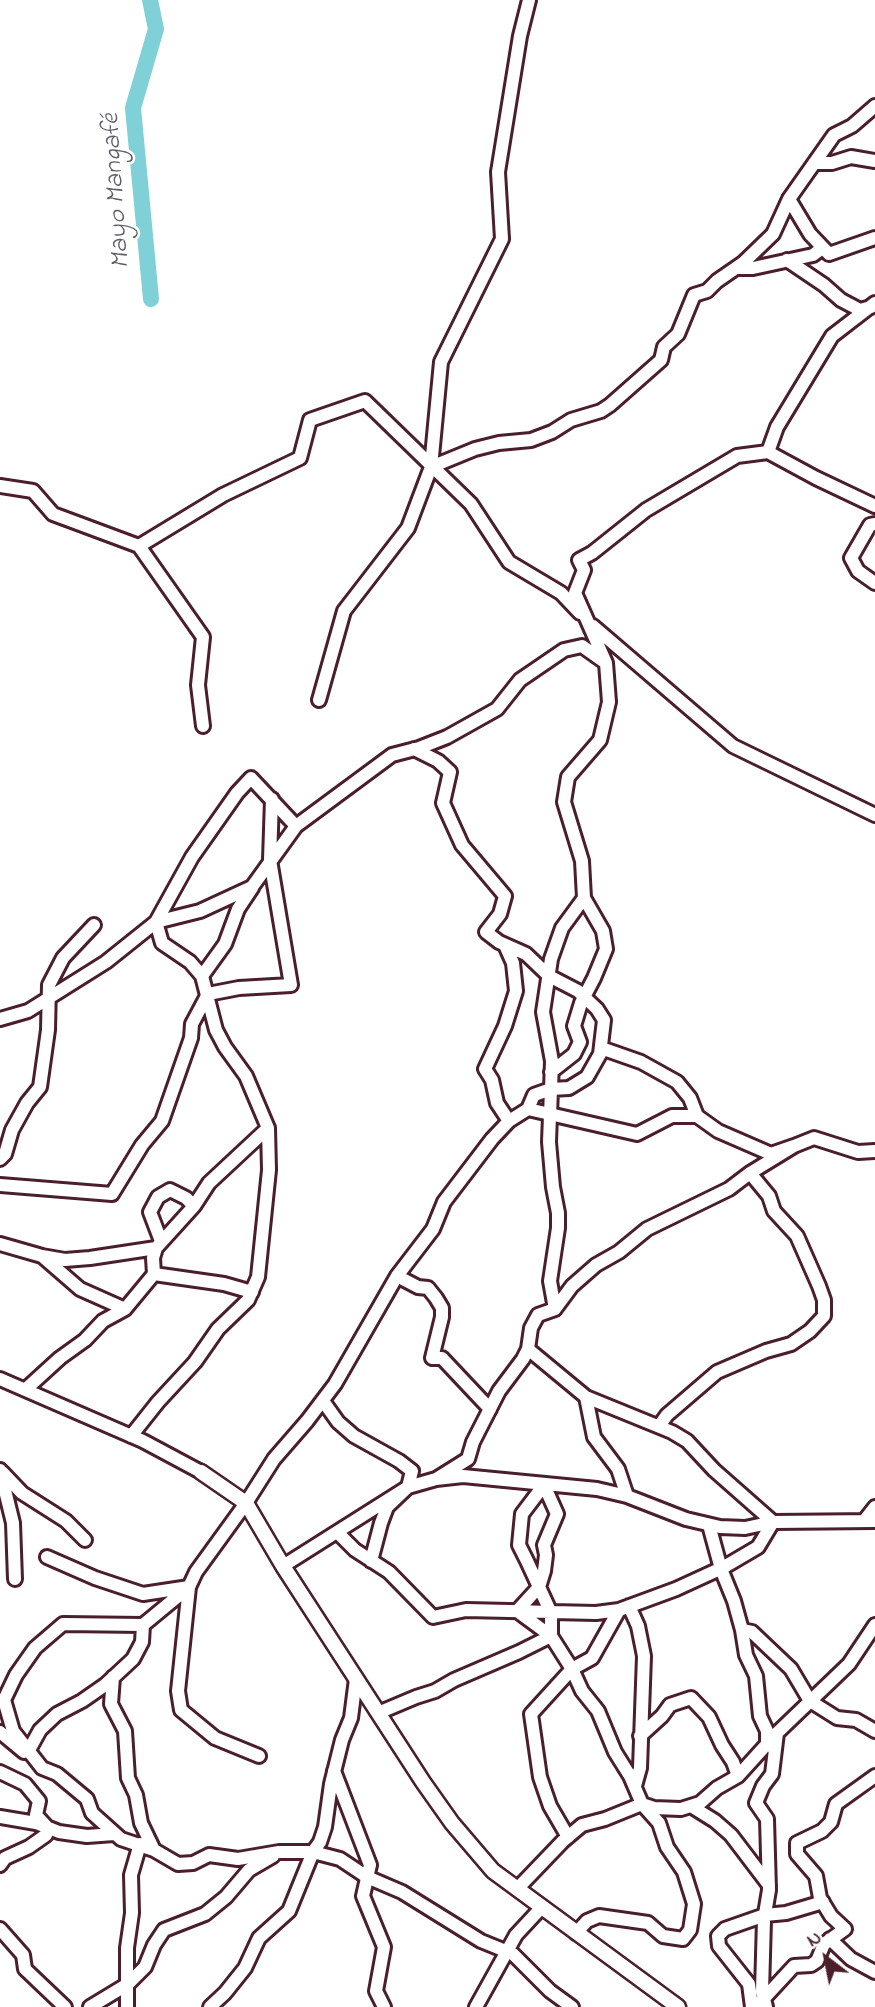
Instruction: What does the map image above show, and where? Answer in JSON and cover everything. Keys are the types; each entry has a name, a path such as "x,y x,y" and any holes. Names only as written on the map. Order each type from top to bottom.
{"main road":[{"path":"201,1472 246,1503 283,1566 378,1713 452,1823 493,1871 678,2007"}],"street":[{"path":"319,700 344,611 408,528 431,467 441,362 502,239 498,172 520,36 529,0"},
{"path":"431,467 487,446 531,440 610,405 661,359 664,347 678,334 694,295 707,291 773,234 789,199 834,135 852,126 875,106"},
{"path":"814,163 832,163 852,157 875,161"},
{"path":"789,199 810,234 829,254 875,238"},
{"path":"736,268 753,268 813,255 821,248"},
{"path":"787,260 841,300 860,310 873,308"},
{"path":"768,452 778,427 832,336 873,308"},
{"path":"139,546 223,495 300,458 310,420 365,401 471,505 509,562 561,593 589,622 733,746 875,815"},
{"path":"551,1072 573,1054 580,1042 574,1026 606,948 603,931 584,898 582,860 564,802 568,777 600,740 609,702 606,663 575,593 584,570 579,560 601,547 646,510 737,456 768,452 875,506"},
{"path":"0,486 33,491 53,514 139,546 203,637 198,685 203,726"},
{"path":"875,524 870,525 851,558 858,571 875,583"},
{"path":"202,976 225,944 239,909 252,887 296,826 392,755 447,737 497,709 520,680 564,650 582,646 606,663"},
{"path":"259,1756 215,1738 181,1710 178,1691 189,1587 274,1459 335,1384 397,1276 433,1229 444,1202 492,1139 509,1121 528,1109 534,1095 551,1089 569,1088 587,1077 601,1048 604,1020 584,997 549,976 526,954 505,945 486,932 500,914 505,896 462,845 443,803 450,772 438,761 414,749"},
{"path":"0,1019 28,1011 106,962 156,922 192,857 237,793 251,778 296,826"},
{"path":"208,994 239,988 291,985 270,860 271,799"},
{"path":"156,922 200,911 252,887"},
{"path":"555,1309 550,1281 558,1213 550,1165 551,1072 549,1040 543,1012 551,959 562,928 584,898"},
{"path":"131,1436 195,1362 218,1329 248,1300 258,1277 269,1170 268,1128 246,1076 216,1031 202,976 190,962 162,943 156,922"},
{"path":"0,1159 5,1154 12,1130 27,1103 40,1087 48,1030 49,985 63,958 94,926"},
{"path":"505,945 513,963 516,991 505,1026 485,1069 492,1080 497,1103 509,1121"},
{"path":"0,1185 112,1194 142,1145 162,1121 191,1038 192,1024 208,994"},
{"path":"601,1048 641,1062 677,1082 690,1098 697,1116 718,1131 771,1154 814,1139 858,1152 875,1151"},
{"path":"528,1109 637,1133 672,1116 697,1116"},
{"path":"26,1389 60,1358 85,1340 103,1321 125,1309 154,1274 153,1258 158,1244 194,1206 209,1183 268,1128"},
{"path":"436,1479 468,1459 490,1409 528,1349 531,1328 538,1315 555,1309 580,1279 646,1229 729,1189 794,1146"},
{"path":"659,1426 667,1415 717,1372 766,1351 791,1344 810,1331 824,1316 824,1300 797,1236 774,1211 769,1196 750,1173"},
{"path":"158,1244 150,1212 158,1197 170,1190 186,1198 194,1206"},
{"path":"0,1244 65,1260 158,1244"},
{"path":"42,1256 80,1289 125,1309"},
{"path":"154,1274 224,1284 252,1292"},
{"path":"397,1276 428,1289 436,1298 442,1308 442,1317 432,1358 442,1358 448,1363 490,1409"},
{"path":"528,1349 586,1396 659,1426 687,1441 714,1470 773,1522"},
{"path":"0,1379 131,1436 201,1472"},
{"path":"586,1396 594,1437 618,1469 627,1496"},
{"path":"323,1401 338,1422 354,1436 412,1471 408,1487 387,1507 371,1561"},
{"path":"0,1470 22,1493 66,1521 85,1539"},
{"path":"0,1470 13,1523 15,1579"},
{"path":"283,1566 408,1487 436,1479 463,1476 597,1489 627,1496 686,1519 745,1528 773,1522 869,1521 875,1507"},
{"path":"517,1611 539,1587 546,1555 544,1545 557,1514 544,1485"},
{"path":"544,1485 522,1514 519,1545 551,1613 551,1636"},
{"path":"337,1532 355,1550 389,1572 433,1617 466,1610 596,1613 624,1608 676,1590 721,1569 758,1547 773,1522"},
{"path":"709,1524 721,1569 734,1601 746,1656 756,1676 760,1716 767,1731 767,1746"},
{"path":"47,1558 143,1594 189,1587"},
{"path":"189,1587 143,1625 62,1624 35,1648 16,1675 4,1700 12,1731 42,1768 57,1774 86,1799 92,1813 121,1839 154,1850 178,1864 193,1863 209,1855 238,1859 279,1852 313,1852 340,1859 367,1877 402,1892 481,1941 513,1954 550,1991 572,2007"},
{"path":"568,1837 550,1806 540,1777 531,1714 572,1669 592,1658 624,1608"},
{"path":"624,1608 638,1626 644,1656 640,1768 635,1786"},
{"path":"517,1611 551,1636 582,1691 598,1711 615,1752 642,1804 659,1823 667,1847 684,1872 694,1904 690,1930 683,1939 663,1936 648,1923 599,1916 587,1921 576,1933"},
{"path":"32,1754 40,1730 57,1714 82,1701 133,1659 142,1642 143,1625"},
{"path":"517,1889 582,1825 606,1819 642,1804 654,1808 681,1809 691,1806 700,1803 717,1788 738,1776 777,1733 849,1664 875,1625"},
{"path":"742,1630 752,1632 791,1668 810,1701 837,1718 856,1720 875,1731"},
{"path":"378,1713 416,1696 435,1691 551,1636"},
{"path":"113,1678 111,1704 125,1731 128,1778 136,1795 141,1823 154,1850"},
{"path":"210,2007 245,1968 259,1938 289,1911 313,1852 320,1842 334,1771 351,1718 356,1679"},
{"path":"640,1736 670,1705 691,1698 709,1717 738,1776"},
{"path":"0,1732 12,1744 32,1754"},
{"path":"759,2005 769,1885 767,1818 756,1803 772,1774 777,1733"},
{"path":"334,1771 370,1865 363,1896 384,1947 376,1991 384,2007"},
{"path":"0,1772 25,1784 39,1801 36,1815 48,1828"},
{"path":"759,2005 794,1966 811,1965 817,1961 824,1944 845,1929 831,1916 823,1902 816,1877 796,1854 797,1843 822,1832 831,1822 836,1804 875,1776"},
{"path":"691,1806 731,1835 769,1885"},
{"path":"0,1817 88,1836 114,1834"},
{"path":"0,1865 5,1858 29,1847 46,1835 48,1828"},
{"path":"127,2007 127,1948 132,1913 131,1875 140,1844"},
{"path":"90,2007 128,1984 145,1967 164,1930 205,1914 226,1897 249,1870 279,1852"},
{"path":"759,2005 749,1984 719,1946 718,1936 725,1928 765,1915 786,1913 823,1902"},
{"path":"476,2007 516,1935 542,1907"},
{"path":"0,1929 23,1955 25,1969 65,2007"},
{"path":"830,1939 851,1959 875,1972"}],"waterway":[{"name":"Mayo Mangafé","path":"150,0 156,29 133,108 151,299"}]}
